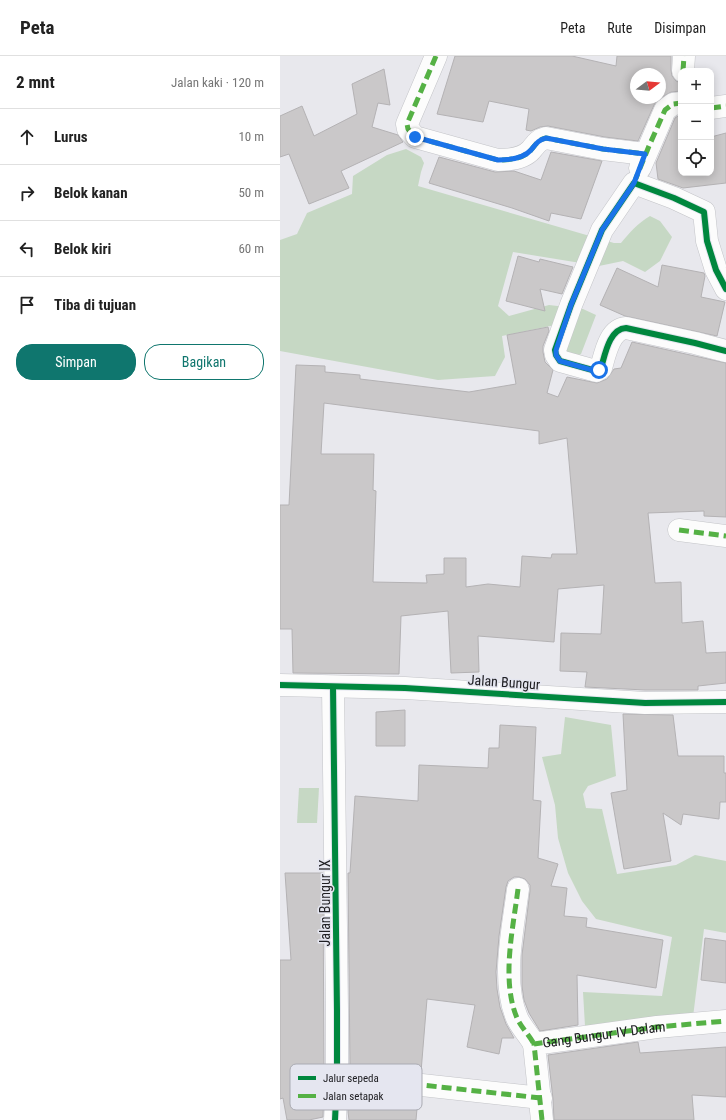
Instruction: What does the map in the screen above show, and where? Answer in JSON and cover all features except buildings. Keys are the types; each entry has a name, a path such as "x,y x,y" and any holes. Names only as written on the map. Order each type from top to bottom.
{"street":[{"path":"436,56 407,124 408,129 415,137 498,160 507,160 525,155 540,139 546,138 603,149 645,154"},
{"path":"683,68 684,56"},
{"path":"678,103 673,104 665,110 645,154 634,183 602,230 571,305 556,350 560,361 596,371 601,368 613,334 618,329 622,328 696,343 726,351"},
{"path":"714,108 726,106"},
{"path":"634,183 674,198 704,212 708,241 716,270 726,289"},
{"path":"679,530 726,536"},
{"name":"Jalan Bungur","path":"280,685 405,688 645,703 726,702"},
{"name":"Jalan Bungur IX","path":"333,687 336,839 337,1064"},
{"path":"518,889 509,975 512,1002 518,1019 534,1044"},
{"name":"Gang Bungur IV Dalam","path":"542,1120 541,1098 534,1044 657,1027 726,1021"},
{"path":"422,1085 541,1098"},
{"name":"Jalan Bungur IX","path":"335,1110 335,1120"}],"green space":[{"path":"406,149 421,157 424,163 418,186 614,243 621,243 634,228 650,216 660,221 672,237 660,261 645,272 623,261 599,266 513,252 498,306 509,316 549,305 583,309 596,315 581,354 565,361 560,324 502,336 505,357 495,376 438,380 280,351 280,240 297,234 307,213 352,194 353,176 387,155"},
{"path":"565,717 611,725 616,776 588,786 583,794 586,808 602,809 617,874 676,865 695,855 726,861 726,933 704,929 693,1017 585,1026 583,992 662,996 672,937 596,919 582,901 568,873 558,838 555,805 542,757 561,754"},
{"path":"299,788 319,788 317,823 297,823"}],"marked path":[{"path":"436,56 407,124 408,129 415,137 498,160 520,157 528,153 539,141 546,138 603,149 645,154"},
{"path":"683,68 684,56"},
{"path":"634,183 665,110 673,104 678,103"},
{"path":"714,108 726,106"},
{"path":"679,530 726,536"},
{"path":"518,889 511,937 509,971 510,987 512,1003 517,1018 534,1044"},
{"path":"542,1120 534,1044 657,1027 726,1021"},
{"path":"422,1085 541,1098"}],"cycle path":[{"path":"726,289 716,270 707,241 704,212 674,198 634,183 602,230 571,305 555,350 560,361 596,371 601,368 606,350 615,333 620,329 626,328 726,351"},
{"path":"280,685 405,688 645,703 726,702"},
{"path":"333,687 337,1064"},
{"path":"335,1110 335,1120"}],"route":[{"path":"415,137 498,160 507,160 525,155 540,139 546,138 603,149 645,154 634,183 602,230 571,305 556,350 556,355 560,361 596,371 599,370"}]}
